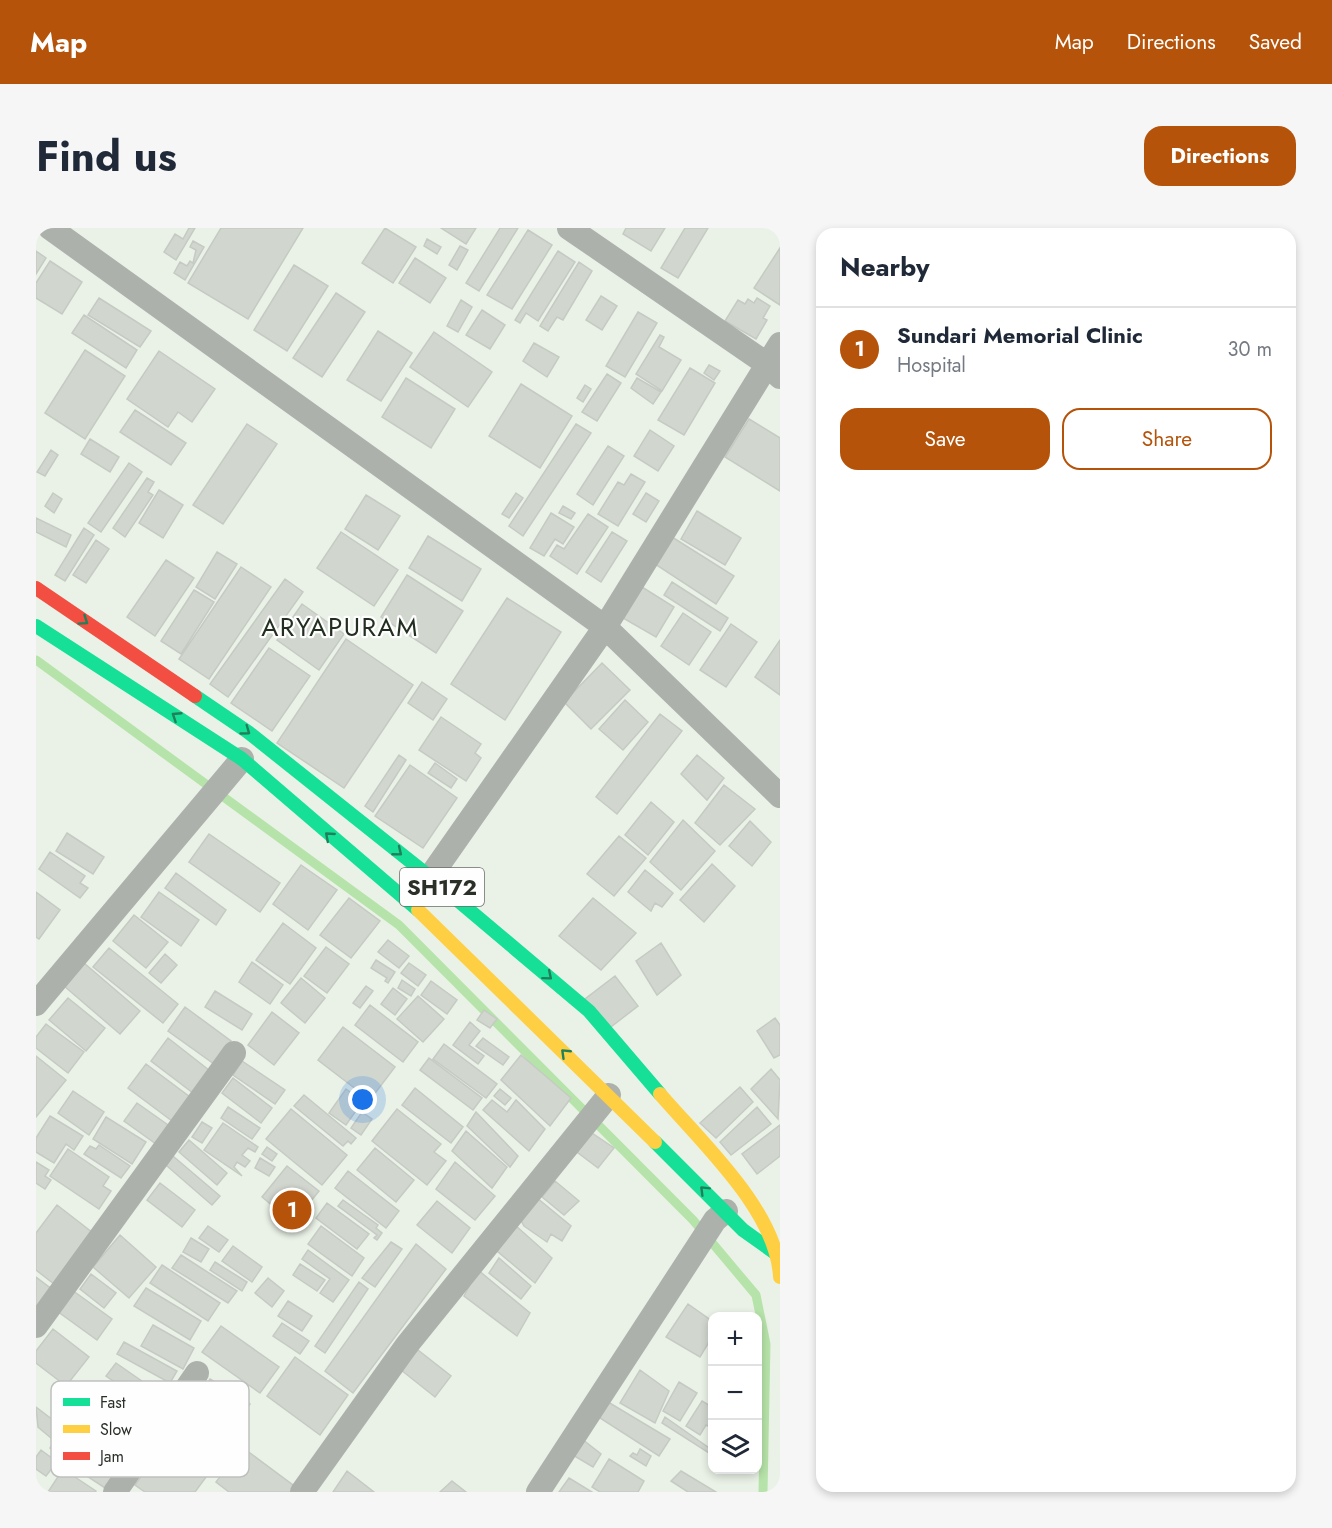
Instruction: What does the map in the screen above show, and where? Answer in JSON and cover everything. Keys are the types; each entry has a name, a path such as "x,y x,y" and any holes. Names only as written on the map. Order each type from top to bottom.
{"main road":[{"name":"SH172","path":"36,588 248,732 430,877 590,1011 758,1208 779,1256 780,1277"},
{"name":"SH172","path":"36,626 242,759 421,913 609,1095 743,1230 779,1256"}],"street":[{"path":"50,228 605,627 780,796"},
{"path":"569,228 774,371"},
{"path":"430,877 605,627 774,371 780,344"},
{"path":"36,1004 242,759"},
{"path":"36,1326 234,1053"},
{"path":"302,1492 407,1345 609,1095"},
{"path":"538,1492 715,1220 726,1211"},
{"path":"191,1381 197,1373"},
{"path":"115,1492 125,1477"}],"building":[{"path":"189,228 195,228 176,260 164,252 175,234 183,239"},
{"path":"221,228 303,228 248,319 188,283"},
{"path":"385,228 416,247 393,283 362,263"},
{"path":"441,228 476,228 466,244"},
{"path":"500,228 518,228 479,291 466,283"},
{"path":"626,228 665,228 651,251 623,234"},
{"path":"685,228 708,228 678,278 661,268"},
{"path":"528,230 552,245 512,309 487,295"},
{"path":"427,239 441,247 437,254 424,246"},
{"path":"193,241 204,247 185,280 174,273 180,262 187,266 190,261 193,263 196,250 190,247"},
{"path":"460,246 468,250 457,270 449,265"},
{"path":"780,248 780,305 754,288"},
{"path":"36,251 46,258 36,274"},
{"path":"558,251 575,262 538,321 526,313 520,323 515,320"},
{"path":"415,258 446,278 430,303 399,283"},
{"path":"50,261 82,282 62,314 36,298 36,283"},
{"path":"579,262 592,271 563,320 557,317 548,331 540,326"},
{"path":"294,265 328,286 287,351 254,330"},
{"path":"336,293 365,312 322,377 293,358"},
{"path":"601,296 617,306 602,330 586,320"},
{"path":"99,298 151,331 140,347 88,315"},
{"path":"757,298 770,306 763,318 767,320 756,339 725,321 738,300 745,304 748,299 754,303"},
{"path":"461,300 472,307 458,332 447,326"},
{"path":"482,310 505,325 490,349 466,335"},
{"path":"638,312 657,323 625,377 606,366"},
{"path":"84,315 137,350 126,368 72,333"},
{"path":"378,331 412,353 381,401 347,380"},
{"path":"434,332 492,372 468,407 410,367"},
{"path":"660,335 664,337 659,347 681,360 662,391 636,374"},
{"path":"534,343 559,357 547,377 523,361"},
{"path":"85,350 125,376 85,439 45,413"},
{"path":"159,351 215,389 192,422 178,412 168,427 127,399"},
{"path":"709,365 720,371 714,380 704,373"},
{"path":"690,368 715,383 684,435 658,420"},
{"path":"607,374 621,383 597,421 582,412"},
{"path":"406,378 455,409 431,448 382,417"},
{"path":"637,378 661,392 653,404 631,388"},
{"path":"521,384 572,416 540,468 489,436"},
{"path":"585,385 591,389 583,402 577,398"},
{"path":"135,410 186,443 171,465 120,432"},
{"path":"749,419 780,438 780,491 725,457"},
{"path":"247,424 277,444 223,524 193,505"},
{"path":"576,424 591,433 523,536 509,526"},
{"path":"650,430 674,446 658,471 634,456"},
{"path":"90,439 119,457 110,472 81,454"},
{"path":"608,446 624,456 593,505 577,494"},
{"path":"51,450 58,455 45,476 37,472"},
{"path":"129,463 142,472 101,532 88,523"},
{"path":"631,474 645,482 618,526 598,514 618,482 624,485"},
{"path":"147,478 154,482 148,492 153,495 125,537 113,528"},
{"path":"159,490 183,505 163,538 139,523"},
{"path":"53,493 62,499 54,513 45,506"},
{"path":"516,493 523,498 509,518 502,514"},
{"path":"646,493 659,501 646,522 633,514"},
{"path":"366,495 400,516 378,550 345,529"},
{"path":"563,506 575,513 571,519 559,513"},
{"path":"697,511 741,538 725,565 681,539"},
{"path":"551,513 574,527 563,544 555,539 544,556 530,548"},
{"path":"588,514 608,527 577,574 550,556 557,545 564,549"},
{"path":"36,518 71,535 66,547 36,532"},
{"path":"84,528 94,535 65,581 55,575"},
{"path":"341,532 398,570 374,606 317,568"},
{"path":"612,532 627,541 601,582 586,572"},
{"path":"428,536 481,569 462,601 409,568"},
{"path":"672,537 734,576 716,604 655,564"},
{"path":"96,540 109,549 86,583 73,575"},
{"path":"217,552 237,564 215,599 196,587"},
{"path":"166,560 194,578 155,636 127,617"},
{"path":"241,567 271,587 209,679 179,659"},
{"path":"407,575 463,611 436,653 381,617"},
{"path":"285,579 303,592 228,697 210,684"},
{"path":"672,582 728,618 720,631 664,595"},
{"path":"642,587 674,607 656,637 623,618"},
{"path":"194,590 214,602 181,654 161,641"},
{"path":"507,598 561,632 505,720 451,684"},
{"path":"302,604 344,634 319,670 277,640"},
{"path":"683,613 711,632 689,665 661,646"},
{"path":"731,624 757,642 726,687 700,670"},
{"path":"346,639 413,685 344,788 277,743"},
{"path":"780,640 780,695 755,677"},
{"path":"269,648 310,676 272,731 231,703"},
{"path":"602,663 630,690 591,729 564,702"},
{"path":"422,682 447,699 433,720 408,703"},
{"path":"625,700 648,722 623,750 599,729"},
{"path":"660,714 682,731 617,814 596,797"},
{"path":"441,717 481,744 475,753 481,758 466,781 419,750"},
{"path":"399,755 406,760 373,812 365,806"},
{"path":"697,755 724,778 707,800 681,774"},
{"path":"435,763 457,779 451,788 428,773"},
{"path":"410,765 457,798 423,848 375,816"},
{"path":"724,785 755,809 720,845 695,823"},
{"path":"651,802 674,822 648,855 625,835"},
{"path":"683,820 715,851 681,890 650,862"},
{"path":"750,821 771,842 752,866 729,846"},
{"path":"67,833 104,857 93,874 56,851"},
{"path":"209,834 280,883 260,912 189,862"},
{"path":"619,836 646,858 614,896 587,874"},
{"path":"50,852 85,876 80,883 88,888 80,898 39,869"},
{"path":"712,864 735,886 704,922 680,900"},
{"path":"301,865 337,890 308,930 273,904"},
{"path":"645,870 673,893 662,907 655,903 651,911 628,892"},
{"path":"176,873 226,910 216,925 165,888"},
{"path":"36,892 60,910 39,939 36,937"},
{"path":"159,892 199,920 181,946 141,917"},
{"path":"349,898 380,921 351,958 320,935"},
{"path":"593,898 636,933 601,970 559,936"},
{"path":"134,915 168,942 146,968 113,941"},
{"path":"283,923 316,948 290,984 256,960"},
{"path":"388,940 409,956 399,968 378,952"},
{"path":"661,943 681,975 657,995 636,961"},
{"path":"326,947 349,964 327,993 304,976"},
{"path":"109,948 178,1004 163,1023 93,967"},
{"path":"165,954 177,965 161,983 149,973"},
{"path":"376,960 395,972 388,983 385,981 387,978 371,968"},
{"path":"252,962 283,985 270,1004 239,982"},
{"path":"84,963 140,1011 120,1034 64,986"},
{"path":"409,963 426,975 418,986 401,973"},
{"path":"615,976 638,1006 607,1030 585,999"},
{"path":"301,978 325,998 305,1023 281,1003"},
{"path":"402,980 415,989 411,996 398,988"},
{"path":"431,981 457,1000 447,1014 421,995"},
{"path":"366,986 373,991 360,1008 353,1003"},
{"path":"393,988 407,999 395,1015 381,1004"},
{"path":"215,991 252,1014 242,1030 205,1007"},
{"path":"418,996 444,1019 423,1042 397,1019"},
{"path":"68,998 105,1028 86,1051 49,1020"},
{"path":"370,1005 418,1042 403,1062 355,1025"},
{"path":"185,1007 231,1041 214,1064 168,1031"},
{"path":"484,1010 497,1019 490,1028 477,1020"},
{"path":"272,1012 299,1033 274,1065 248,1045"},
{"path":"775,1018 780,1025 780,1055 774,1058 757,1031"},
{"path":"470,1022 480,1031 469,1045 484,1056 478,1064 453,1045"},
{"path":"46,1024 84,1052 68,1073 36,1048 36,1037"},
{"path":"343,1027 395,1067 370,1100 318,1060"},
{"path":"168,1038 210,1071 193,1093 151,1061"},
{"path":"483,1038 509,1057 503,1065 476,1046"},
{"path":"444,1044 497,1084 486,1098 433,1059"},
{"path":"521,1055 571,1098 550,1126 501,1080"},
{"path":"36,1056 66,1080 36,1117"},
{"path":"429,1058 482,1098 473,1110 420,1070"},
{"path":"242,1061 285,1090 275,1104 233,1075"},
{"path":"146,1064 190,1097 172,1121 128,1088"},
{"path":"771,1069 780,1080 778,1119 751,1089"},
{"path":"233,1078 272,1108 261,1123 222,1093"},
{"path":"740,1087 753,1102 716,1138 700,1123"},
{"path":"415,1088 463,1127 451,1143 402,1105"},
{"path":"346,1089 363,1101 346,1125 329,1113"},
{"path":"500,1089 511,1098 505,1105 494,1096"},
{"path":"73,1091 104,1112 89,1135 58,1113"},
{"path":"304,1095 356,1138 351,1144 348,1141 343,1146 294,1106"},
{"path":"492,1100 507,1112 516,1100 545,1129 529,1151 483,1110"},
{"path":"137,1103 168,1125 156,1144 124,1121"},
{"path":"228,1107 260,1128 252,1139 221,1118"},
{"path":"757,1107 771,1124 731,1155 720,1142"},
{"path":"291,1109 347,1155 322,1185 266,1139"},
{"path":"397,1109 441,1144 434,1152 446,1161 427,1185 372,1141"},
{"path":"362,1112 372,1119 361,1135 351,1128"},
{"path":"476,1112 518,1156 510,1167 467,1126"},
{"path":"50,1116 83,1136 74,1150 66,1144 54,1163 36,1152 36,1138"},
{"path":"106,1117 146,1142 132,1164 93,1139"},
{"path":"202,1122 212,1128 202,1143 192,1137"},
{"path":"223,1123 258,1147 255,1152 248,1148 242,1155 250,1161 245,1167 237,1162 234,1167 242,1176 204,1150"},
{"path":"780,1125 780,1156 757,1174 742,1154"},
{"path":"466,1131 507,1167 492,1188 452,1151"},
{"path":"592,1133 614,1148 598,1168 577,1152"},
{"path":"189,1140 227,1173 217,1185 179,1152"},
{"path":"99,1145 130,1166 121,1178 84,1154 90,1146 96,1149"},
{"path":"267,1147 277,1154 272,1161 262,1154"},
{"path":"375,1148 414,1180 396,1202 357,1170"},
{"path":"68,1149 109,1177 103,1186 111,1191 99,1209 50,1176"},
{"path":"167,1151 220,1196 212,1205 160,1160"},
{"path":"260,1158 275,1167 269,1176 255,1168"},
{"path":"36,1162 49,1170 45,1176 51,1180 45,1189 36,1183"},
{"path":"455,1162 495,1196 475,1220 436,1189"},
{"path":"287,1166 319,1191 293,1223 262,1197"},
{"path":"348,1171 399,1211 386,1228 335,1188"},
{"path":"555,1181 579,1201 564,1215 542,1197"},
{"path":"160,1183 195,1210 182,1227 147,1200"},
{"path":"531,1193 571,1226 562,1241 551,1234 547,1242 524,1226 517,1213"},
{"path":"343,1200 378,1225 376,1228 382,1233 377,1240 374,1238 377,1235 338,1206"},
{"path":"437,1201 470,1228 452,1253 417,1225"},
{"path":"327,1203 369,1234 357,1249 316,1218"},
{"path":"57,1205 93,1233 54,1284 36,1270 36,1233"},
{"path":"515,1225 552,1258 535,1283 497,1251"},
{"path":"208,1226 228,1240 219,1252 199,1238"},
{"path":"321,1226 364,1258 352,1276 308,1244"},
{"path":"120,1235 156,1267 129,1298 93,1267"},
{"path":"191,1238 209,1249 201,1262 183,1252"},
{"path":"391,1242 402,1249 375,1287 362,1278"},
{"path":"416,1244 446,1269 353,1393 325,1371"},
{"path":"233,1246 262,1267 252,1282 222,1261"},
{"path":"308,1250 349,1280 333,1302 320,1293 330,1279 302,1259"},
{"path":"181,1255 237,1291 228,1303 172,1268"},
{"path":"499,1258 531,1286 521,1299 489,1273"},
{"path":"215,1262 247,1282 242,1291 210,1270"},
{"path":"300,1264 325,1280 317,1291 293,1275"},
{"path":"162,1265 220,1303 208,1321 150,1283"},
{"path":"478,1270 530,1313 517,1336 464,1296"},
{"path":"91,1274 116,1293 104,1308 80,1289"},
{"path":"36,1277 53,1290 36,1313"},
{"path":"268,1278 284,1291 272,1307 255,1293"},
{"path":"359,1282 368,1289 325,1353 315,1346"},
{"path":"146,1288 201,1321 190,1340 134,1306"},
{"path":"72,1290 112,1319 97,1340 57,1311"},
{"path":"288,1301 312,1316 302,1331 278,1316"},
{"path":"688,1304 708,1318 708,1344 700,1357 666,1337"},
{"path":"282,1323 309,1341 300,1354 273,1336"},
{"path":"153,1325 194,1348 183,1369 141,1346"},
{"path":"221,1326 279,1367 260,1393 249,1385 249,1381 243,1381 202,1352"},
{"path":"53,1329 89,1357 70,1381 59,1381 36,1363 36,1351"},
{"path":"124,1342 177,1371 171,1381 166,1381 117,1354"},
{"path":"418,1350 451,1376 435,1397 401,1370"},
{"path":"295,1357 348,1395 320,1435 267,1396"},
{"path":"116,1363 142,1381 113,1381 106,1376"},
{"path":"640,1370 669,1391 655,1423 620,1403"},
{"path":"679,1382 697,1393 680,1421 663,1411"},
{"path":"702,1401 708,1405 708,1426 706,1425 700,1435 686,1426"},
{"path":"608,1402 670,1439 659,1456 597,1416"},
{"path":"36,1407 51,1418 51,1438 38,1427"},
{"path":"665,1417 708,1447 708,1452 662,1423"},
{"path":"582,1439 601,1454 593,1467 571,1454"},
{"path":"640,1449 651,1456 646,1466 630,1456 633,1453 637,1455"},
{"path":"41,1450 51,1458 51,1470 46,1476 36,1469 36,1457"},
{"path":"249,1452 297,1488 294,1492 229,1492 216,1482 220,1477 249,1477"},
{"path":"609,1459 644,1481 638,1492 600,1492 592,1487"},
{"path":"347,1471 374,1492 333,1492"},
{"path":"681,1471 716,1492 688,1492 671,1481"},
{"path":"58,1477 75,1477 96,1491 95,1492 48,1492"},
{"path":"88,1477 112,1477 105,1488"},
{"path":"141,1477 206,1477 195,1492 145,1492 135,1485"},
{"path":"569,1478 592,1492 559,1492"},
{"path":"452,1481 466,1492 440,1492"}],"waterway":[{"path":"36,660 399,925 693,1220 756,1295 766,1344 763,1492"}],"traffic: fast":[{"path":"36,626 242,759 418,910"},
{"path":"195,696 248,732 430,877 589,1011 660,1094"},
{"path":"655,1142 743,1230 778,1255"}],"traffic: slow":[{"path":"418,910 655,1142"},
{"path":"660,1094 716,1156 752,1203 766,1227 776,1252 780,1277"}],"traffic: jam":[{"path":"36,588 195,696"}],"place":[{"name":"Sundari Memorial Clinic","path":"292,1210"}],"district":[{"name":"ARYAPURAM","path":"340,627"}]}
